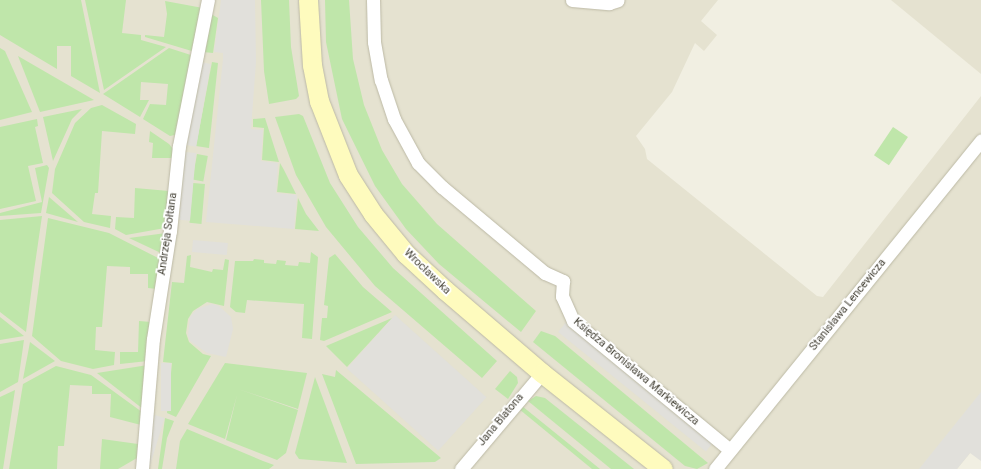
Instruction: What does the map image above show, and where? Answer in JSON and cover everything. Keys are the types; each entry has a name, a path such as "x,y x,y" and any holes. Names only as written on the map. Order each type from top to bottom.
{"street":[{"name":"Andrzeja Sołtana","path":"142,469 153,339 170,231 179,146 208,0"},
{"name":"Wrocławska","path":"308,0 312,65 319,101 348,175 373,214 406,254 542,373 663,469"},
{"name":"Księdza Bronisława Markiewicza","path":"373,0 374,42 381,80 394,119 418,163 442,187 545,273 563,281 562,296 573,321 730,450"},
{"path":"572,0 609,3 618,0"},
{"name":"Stanisława Lencewicza","path":"715,469 981,140"},
{"name":"Jana Blatona","path":"461,469 542,373"}],"shaded area":[{"path":"0,0 718,0 701,21 717,35 704,51 695,43 672,92 636,136 645,149 647,159 817,296 823,297 981,96 981,440 957,469 0,469"},
{"path":"221,0 255,0 256,62 251,129 263,130 261,161 278,163 276,193 297,195 294,229 206,222 223,59 223,53 214,52"},
{"path":"891,0 981,0 981,74"},
{"path":"200,62 211,64 196,147 185,145"},
{"path":"185,152 196,153 190,221 179,220"},
{"path":"193,240 228,243 227,255 192,252"},
{"path":"212,304 219,306 231,317 233,329 226,357 207,353 190,341 188,335 190,317 197,309"},
{"path":"395,315 486,397 438,451 347,369"},
{"path":"567,321 715,441 706,451 558,332"},
{"path":"161,363 171,363 171,411 161,411"},
{"path":"981,392 981,461 970,453 957,469 919,469"},
{"path":"155,415 165,418 149,469 139,467"}],"green space":[{"path":"0,0 81,0 100,93 71,76 71,46 57,46 57,69 0,35"},
{"path":"85,0 126,0 122,33 141,35 141,40 166,47 104,90"},
{"path":"261,0 289,0 291,47 299,96 296,99 269,104 264,71"},
{"path":"325,0 349,0 353,59 364,105 382,150 402,184 437,224 536,311 521,332 439,264 406,229 375,186 342,119 326,42"},
{"path":"165,1 203,8 195,52 145,37 145,35 164,37 167,14"},
{"path":"211,14 218,18 213,53 203,52"},
{"path":"0,48 5,51 32,112 0,120"},
{"path":"169,48 194,56 179,134 170,136 143,119 150,104 166,105 168,84 141,82 140,100 149,100 140,117 103,94"},
{"path":"18,56 94,100 40,112"},
{"path":"212,62 218,63 209,148 196,146"},
{"path":"102,105 136,124 135,134 102,131 98,193 95,193 92,214 111,216 110,228 84,222 52,193 55,169 75,123 91,108"},
{"path":"82,109 72,119 53,161 43,117"},
{"path":"299,114 303,116 330,183 358,227 393,268 497,361 482,378 375,286 326,227 296,175 275,117"},
{"path":"265,118 279,162 262,160 264,128 253,127 253,119"},
{"path":"37,119 38,126 35,127 43,163 28,166 36,201 0,209 0,127"},
{"path":"893,127 908,137 889,165 874,155"},
{"path":"150,131 169,144 173,149 172,158 152,158 153,143 149,142"},
{"path":"197,154 208,156 203,182 192,180"},
{"path":"280,163 284,170 296,194 277,192"},
{"path":"47,165 49,168 41,213 0,216 0,213 42,202 35,168"},
{"path":"193,183 205,184 201,224 190,223"},
{"path":"135,188 169,191 165,228 126,235 115,229 116,217 134,218"},
{"path":"49,197 78,222 46,213"},
{"path":"298,198 306,214 319,231 295,229"},
{"path":"42,216 26,332 0,312 0,220"},
{"path":"48,218 109,233 162,260 157,289 148,288 148,274 130,274 130,267 107,266 102,327 96,327 95,350 115,352 114,365 93,369 61,361 32,336"},
{"path":"166,233 163,254 129,238"},
{"path":"311,252 318,257 312,339 302,338 304,304 247,300 245,313 236,312 230,307 235,261 253,261 254,259 264,260 264,263 276,264 277,260 286,261 285,265 298,266 299,262 310,263"},
{"path":"335,254 363,287 392,312 324,341 320,340 322,318 327,318 328,306 324,305 329,258"},
{"path":"191,255 190,267 212,272 213,269 223,270 225,259 229,260 224,306 207,302 193,311 188,319 186,333 189,342 203,354 211,356 176,417 167,413 172,363 163,362 172,282 184,283 187,256"},
{"path":"0,317 24,336 0,340"},
{"path":"392,318 347,367 326,346"},
{"path":"139,321 151,322 148,361 120,364 120,352 138,352"},
{"path":"541,331 555,336 708,463 697,469 685,466 533,342"},
{"path":"24,340 18,382 0,392 0,344"},
{"path":"30,342 55,361 23,379"},
{"path":"225,363 307,373 298,409 238,389 298,410 286,453 277,460 226,440 237,395 225,439 188,424"},
{"path":"148,365 143,409 97,373"},
{"path":"56,366 91,375 142,412 141,425 110,417 111,394 92,394 92,386 70,385 64,446 58,446 57,469 9,469 23,384"},
{"path":"336,370 441,458 435,462 356,464 322,374 335,377"},
{"path":"510,371 517,377 518,383 508,399 495,389"},
{"path":"315,377 347,463 299,459 295,453"},
{"path":"15,390 3,469 0,469 0,397"},
{"path":"536,396 545,398 634,469 611,469 528,401"},
{"path":"522,406 600,469 592,469 519,409"},
{"path":"165,418 174,421 167,438 162,469 158,469"},
{"path":"187,429 274,465 269,469 176,469 180,441"},
{"path":"102,439 138,444 137,458 118,469 100,469"}]}
